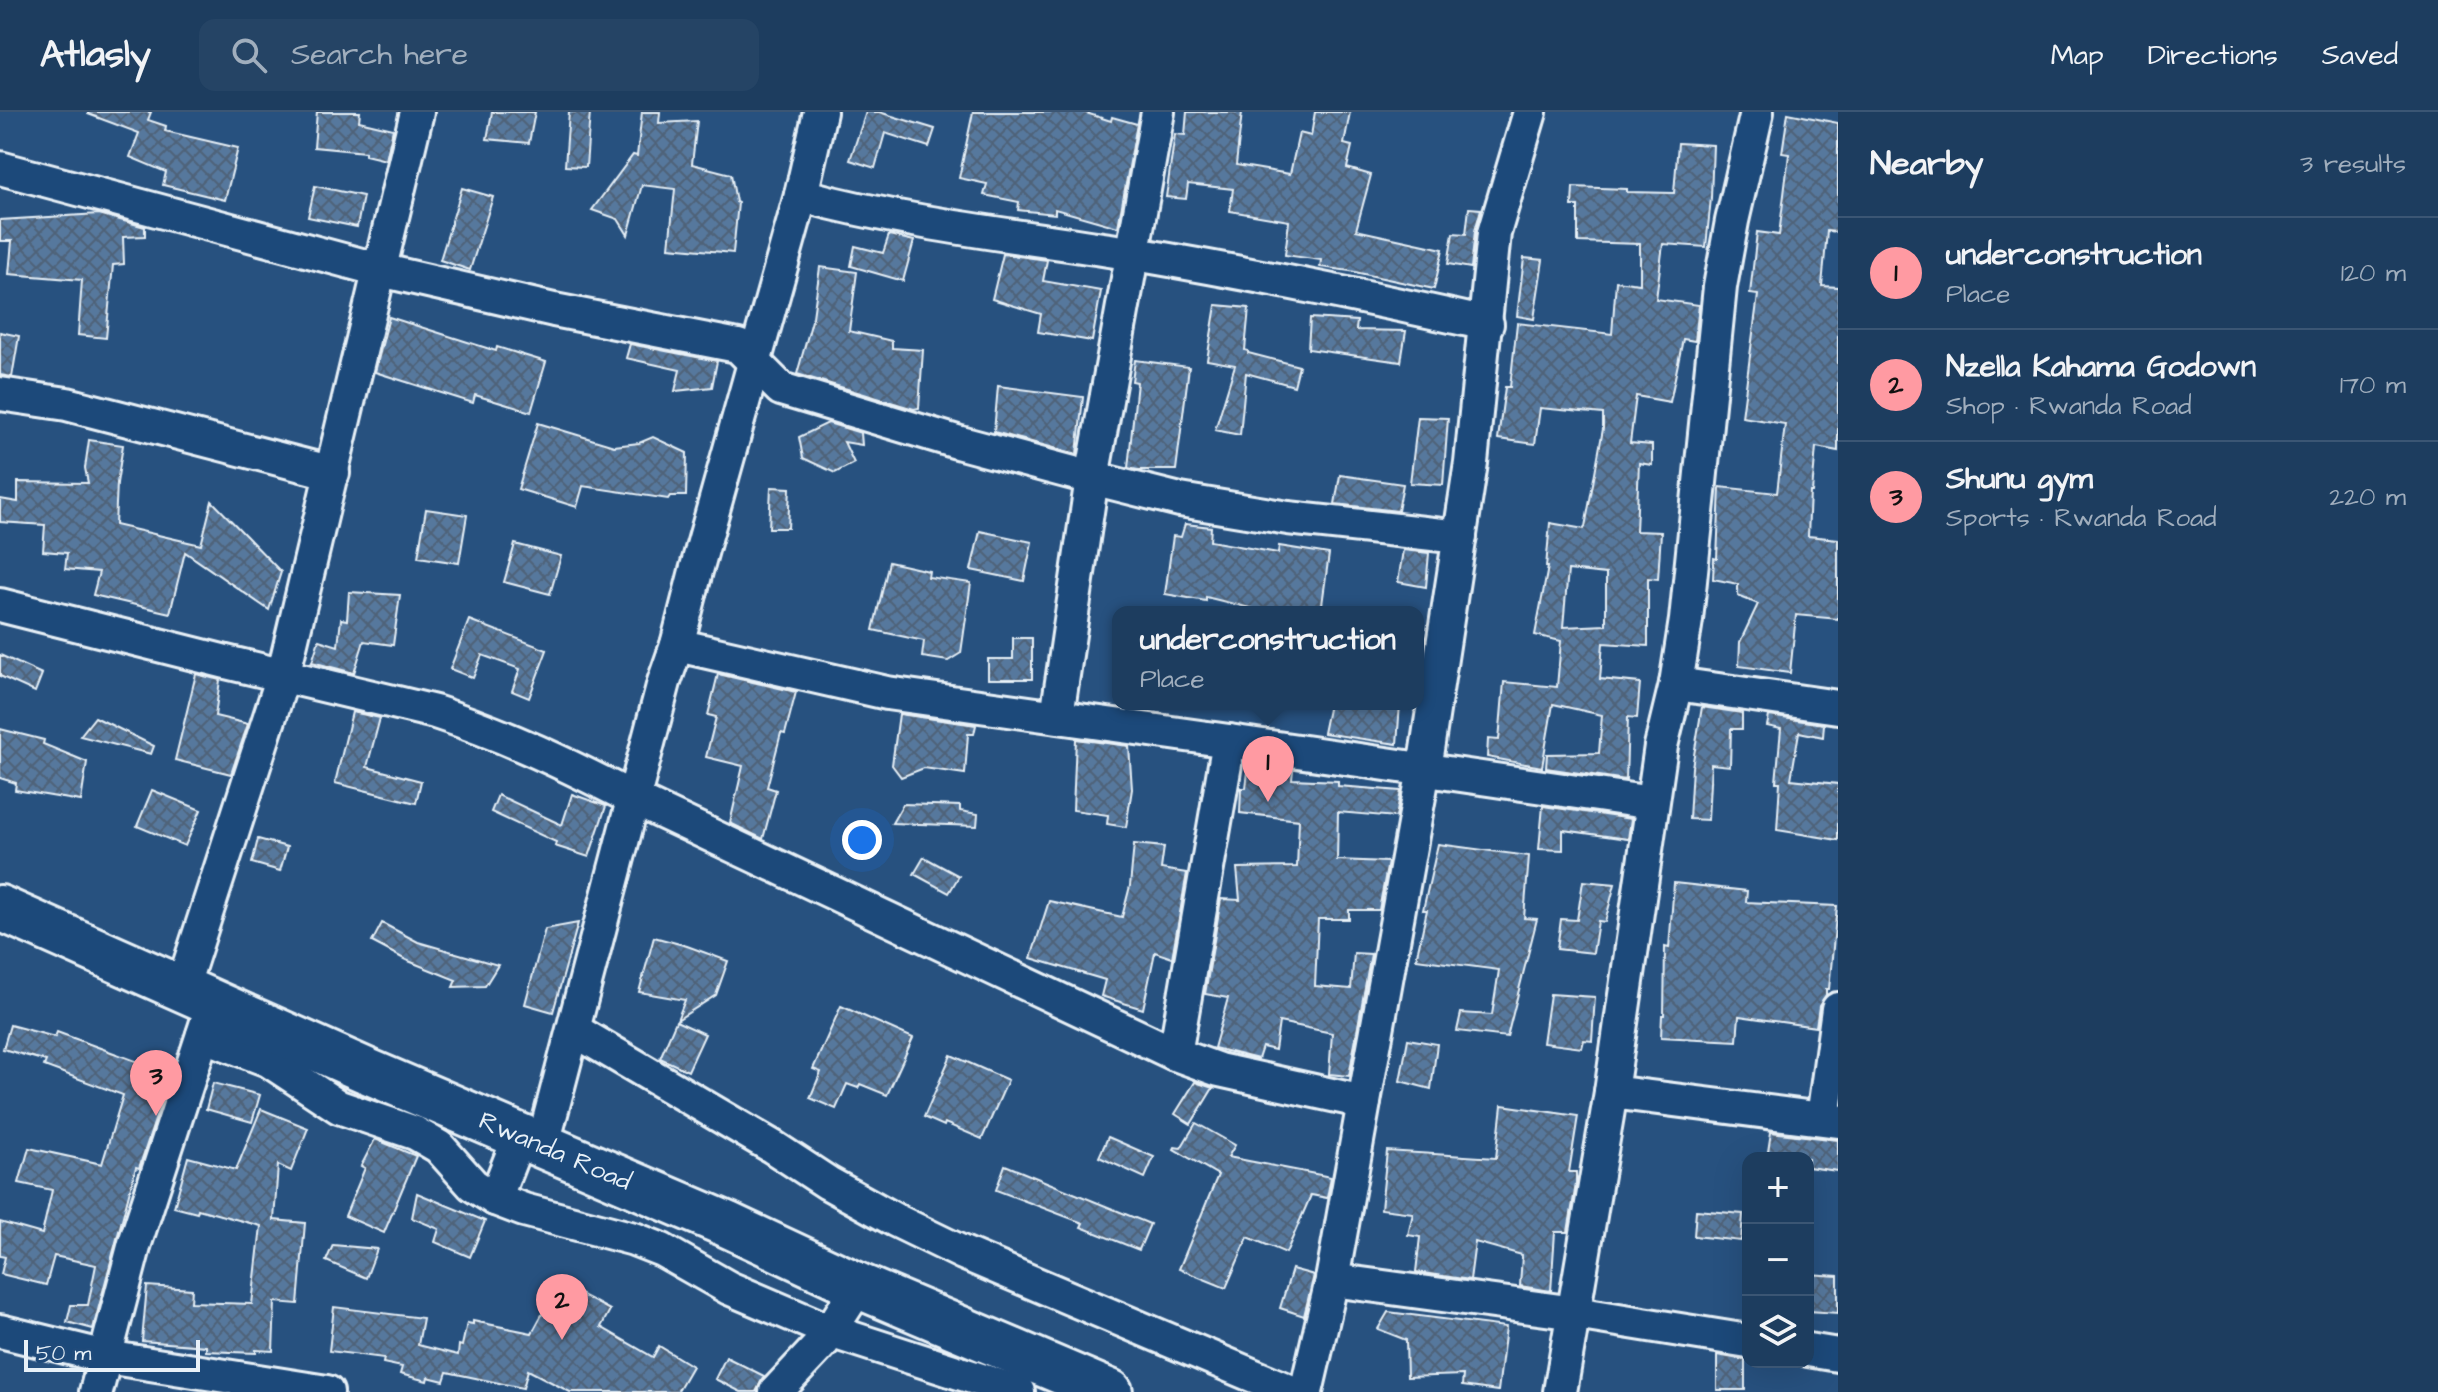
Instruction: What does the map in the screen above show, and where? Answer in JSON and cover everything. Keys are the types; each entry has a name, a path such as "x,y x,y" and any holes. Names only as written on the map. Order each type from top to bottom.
{"highway":[{"name":"Rwanda Road","path":"0,908 199,1009 531,1140 726,1224 859,1286 1110,1392"}],"street":[{"path":"96,1392 199,1009 283,676 417,112"},
{"path":"495,1199 531,1140 574,1030 664,682 677,645 801,195 820,112"},
{"path":"1057,716 1092,478 1158,112"},
{"path":"1306,1392 1332,1280 1424,769 1460,537 1487,324 1494,233 1530,112"},
{"path":"1560,1392 1611,1092 1661,746 1676,684 1693,559 1720,287 1757,112"},
{"path":"0,168 380,270 554,310 738,346 781,389 957,442 1092,478 1180,500 1288,518 1460,537"},
{"path":"801,195 899,219 1133,254 1356,295 1487,324"},
{"path":"0,394 67,404 333,473"},
{"path":"0,605 470,723 545,753 634,799 1175,1054 1219,1070 1364,1102"},
{"path":"677,645 887,693 1652,803"},
{"path":"1676,684 1838,707"},
{"path":"1175,1054 1229,741"},
{"path":"199,1009 339,1107 415,1133 439,1147 473,1185 495,1199 524,1210 634,1239 662,1250 729,1288 830,1331 1018,1392"},
{"path":"1611,1092 1831,1120 1838,1009"},
{"path":"574,1030 895,1220 963,1253 1292,1392"},
{"path":"1332,1280 1575,1313 1742,1340"},
{"path":"776,1392 830,1331 859,1286"},
{"path":"0,1331 106,1357 327,1392"},
{"path":"1814,1351 1838,1355"}],"building":[{"path":"88,112 151,112 148,120 166,126 165,131 238,148 225,200 163,185 166,172 130,157 139,133"},
{"path":"317,112 360,112 359,121 393,129 386,160 365,155 365,152 314,147"},
{"path":"492,112 535,112 529,143 487,139"},
{"path":"569,112 590,112 586,167 565,166"},
{"path":"642,112 660,112 659,123 697,121 692,164 731,174 738,203 733,253 669,247 675,189 642,185 628,235 618,219 592,210 633,155 637,156"},
{"path":"866,112 879,112 935,129 929,147 885,133 875,168 850,160"},
{"path":"973,112 1083,112 1111,121 1112,117 1137,124 1118,227 1055,209 1055,214 1018,210 1019,202 984,195 987,184 959,178"},
{"path":"1187,112 1242,112 1236,165 1290,174 1299,133 1311,136 1315,112 1350,112 1344,144 1352,146 1347,168 1371,175 1356,230 1443,249 1434,289 1320,267 1321,260 1285,255 1289,221 1230,211 1233,189 1188,184 1186,199 1166,197 1175,134 1185,135"},
{"path":"1788,113 1838,123 1838,232 1827,231 1822,286 1838,287 1838,451 1816,447 1808,536 1838,539 1838,619 1796,615 1790,673 1739,666 1740,642 1758,604 1738,596 1738,584 1713,579 1714,558 1717,559 1720,487 1777,493 1785,424 1742,417 1758,295 1750,294 1757,232 1779,235 1789,154 1782,153"},
{"path":"1678,143 1713,145 1706,247 1663,244 1656,299 1699,305 1695,341 1683,339 1670,402 1636,396 1630,443 1652,445 1652,465 1639,463 1636,531 1661,532 1658,579 1648,578 1648,646 1603,643 1600,679 1640,683 1637,718 1628,717 1626,780 1546,768 1547,754 1599,753 1602,715 1553,704 1542,767 1487,757 1488,739 1499,740 1504,682 1557,687 1561,641 1535,635 1548,567 1550,523 1584,529 1603,429 1603,414 1540,408 1535,444 1498,439 1505,387 1510,387 1517,323 1612,334 1616,281 1640,284 1640,244 1578,242 1578,206 1572,206 1573,187 1674,193","holes":["1568,570 1606,574 1606,625 1563,627"]},
{"path":"315,186 363,196 357,227 308,217"},
{"path":"462,188 493,197 470,270 440,260"},
{"path":"1469,208 1481,209 1471,268 1448,264 1453,233 1466,234"},
{"path":"99,214 145,227 145,236 123,237 124,264 113,265 106,338 78,335 82,280 9,274 12,241 0,241 0,220"},
{"path":"889,235 914,241 903,281 851,266 855,246 883,253"},
{"path":"1003,254 1047,260 1043,281 1101,291 1092,341 1038,332 1041,314 992,299"},
{"path":"1524,258 1543,260 1534,319 1517,316"},
{"path":"820,267 857,272 849,331 892,341 892,348 923,350 919,408 797,374 813,317"},
{"path":"1216,305 1249,308 1245,350 1248,353 1299,366 1294,386 1246,373 1240,435 1215,430 1235,365 1207,360"},
{"path":"389,317 496,351 497,347 546,362 531,412 475,395 473,403 375,372"},
{"path":"1310,318 1357,321 1356,330 1406,331 1401,362 1308,349"},
{"path":"0,332 19,336 12,377 0,375"},
{"path":"630,344 717,361 712,387 675,391 680,370 626,358"},
{"path":"1135,360 1189,367 1176,470 1128,468 1137,382 1132,381"},
{"path":"998,386 1083,397 1077,454 994,432"},
{"path":"1418,417 1448,418 1443,485 1410,483"},
{"path":"538,423 614,446 639,443 653,437 687,453 686,496 670,496 668,499 583,486 577,507 518,489"},
{"path":"828,423 861,433 862,445 844,442 854,463 835,473 803,458 799,437"},
{"path":"89,440 123,445 115,525 201,545 212,501 281,572 269,610 185,552 170,613 93,595 99,572 65,569 67,553 43,551 45,525 0,522 0,499 18,502 18,482 88,483 85,468"},
{"path":"1340,475 1403,484 1398,511 1335,504"},
{"path":"771,487 790,488 788,528 769,528"},
{"path":"426,509 467,515 459,563 418,557"},
{"path":"1185,524 1211,527 1210,541 1278,553 1279,546 1329,554 1322,606 1242,606 1206,597 1206,601 1165,594 1173,536 1181,537"},
{"path":"980,531 1032,542 1024,581 971,570"},
{"path":"515,544 561,556 550,594 504,582"},
{"path":"1403,550 1429,553 1426,587 1398,582"},
{"path":"889,562 929,571 928,577 971,583 961,653 948,661 922,657 924,641 873,630"},
{"path":"349,592 400,595 393,645 364,641 354,673 312,662 319,640 338,646 341,619 347,620"},
{"path":"469,620 547,650 529,698 512,691 520,669 482,655 473,678 450,669"},
{"path":"1013,638 1032,638 1032,679 988,679 988,659 1013,659"},
{"path":"0,655 42,674 35,692 0,676"},
{"path":"196,674 220,680 215,716 248,724 231,774 175,760"},
{"path":"718,674 796,692 767,787 776,790 763,839 730,823 743,766 706,757 716,717 708,715"},
{"path":"1702,707 1742,713 1742,729 1731,729 1730,766 1711,764 1708,820 1689,819 1692,767"},
{"path":"1328,710 1400,710 1397,744 1323,733"},
{"path":"352,712 380,718 367,767 421,781 416,803 335,783"},
{"path":"899,714 976,725 974,734 968,734 965,774 924,768 901,777 892,765"},
{"path":"1769,716 1824,724 1823,737 1799,732 1791,779 1838,784 1838,840 1777,830 1780,782 1776,782 1781,729 1767,726"},
{"path":"95,717 154,746 151,754 80,736"},
{"path":"0,729 44,740 43,744 87,762 81,801 15,790 16,783 0,778"},
{"path":"1076,739 1129,746 1132,789 1126,827 1107,824 1108,815 1073,810"},
{"path":"1249,763 1293,770 1292,779 1338,781 1338,786 1401,791 1396,817 1338,812 1337,860 1388,862 1379,910 1349,910 1349,919 1318,919 1315,986 1351,989 1354,953 1371,954 1349,1076 1329,1074 1332,1033 1279,1022 1275,1050 1262,1047 1258,1059 1214,1048 1228,998 1205,994 1221,899 1240,900 1237,868 1297,867 1299,820 1240,813 1241,788 1246,788"},
{"path":"152,790 201,810 185,846 137,826"},
{"path":"572,794 606,806 589,857 555,846 556,842 491,812 498,795 562,825"},
{"path":"903,804 960,806 960,811 978,814 977,826 892,823"},
{"path":"1543,806 1631,819 1628,839 1563,830 1563,850 1539,849"},
{"path":"258,839 287,847 280,871 252,863"},
{"path":"1134,844 1164,847 1161,869 1187,873 1172,958 1155,952 1143,1009 1101,996 1105,980 1031,958 1049,901 1122,917 1130,886"},
{"path":"1438,844 1529,856 1524,918 1537,919 1507,1037 1457,1031 1461,1013 1492,1015 1499,970 1416,959"},
{"path":"924,857 959,876 949,893 914,874"},
{"path":"1583,881 1615,884 1605,922 1598,921 1593,953 1557,949 1561,919 1577,920"},
{"path":"1674,883 1747,891 1746,902 1837,906 1829,989 1826,989 1819,1006 1816,1027 1739,1016 1737,1041 1661,1037 1665,947 1669,948"},
{"path":"382,923 418,942 498,965 485,986 453,987 456,980 372,942"},
{"path":"578,923 553,1012 525,1004 545,929"},
{"path":"654,937 728,961 716,995 677,1020 685,1000 639,992"},
{"path":"1550,994 1595,997 1592,1041 1584,1040 1582,1048 1543,1043"},
{"path":"841,1006 913,1038 887,1095 860,1084 858,1088 847,1084 836,1109 810,1098 821,1072 813,1069"},
{"path":"676,1021 705,1034 688,1071 660,1058"},
{"path":"10,1025 55,1037 57,1032 160,1070 156,1090 164,1093 139,1168 136,1167 93,1329 67,1322 71,1305 88,1305 96,1265 54,1256 46,1285 1,1274 5,1257 0,1256 0,1222 42,1234 52,1190 19,1183 29,1148 102,1164 123,1095 44,1066 46,1061 3,1049"},
{"path":"1408,1039 1437,1044 1431,1089 1400,1081"},
{"path":"951,1055 1008,1080 982,1139 924,1117"},
{"path":"1195,1082 1213,1088 1191,1124 1175,1114"},
{"path":"213,1083 260,1095 252,1122 206,1109"},
{"path":"1502,1105 1578,1116 1569,1172 1576,1172 1576,1184 1568,1232 1555,1232 1551,1291 1520,1286 1522,1255 1475,1242 1470,1280 1416,1272 1420,1237 1408,1235 1413,1213 1381,1209 1387,1151 1496,1158"},
{"path":"261,1109 308,1128 291,1171 278,1165 274,1220 305,1223 298,1304 275,1302 273,1351 206,1351 206,1346 142,1341 147,1286 192,1289 191,1302 252,1304 261,1226 198,1209 197,1213 174,1207 188,1157 236,1170"},
{"path":"1196,1123 1235,1145 1228,1157 1331,1177 1327,1198 1311,1195 1286,1253 1248,1237 1226,1288 1179,1269 1218,1175 1174,1149 1181,1148"},
{"path":"1771,1132 1838,1140 1838,1171 1814,1168 1814,1152 1768,1152"},
{"path":"1108,1137 1154,1157 1145,1178 1099,1157"},
{"path":"375,1139 416,1156 384,1233 345,1216 365,1168 361,1166"},
{"path":"1005,1165 1150,1224 1139,1250 1081,1227 1083,1223 996,1190"},
{"path":"417,1193 485,1221 470,1257 435,1242 439,1229 412,1218"},
{"path":"1696,1210 1742,1214 1741,1241 1694,1236"},
{"path":"333,1245 377,1249 366,1278 326,1261"},
{"path":"1292,1269 1314,1275 1304,1316 1280,1308"},
{"path":"1814,1274 1838,1276 1838,1313 1814,1311"},
{"path":"559,1283 610,1310 601,1327 653,1357 659,1346 692,1366 677,1392 570,1392 528,1370 523,1388 447,1372 444,1381 428,1377 427,1381 400,1374 402,1367 383,1363 384,1358 329,1351 334,1307 423,1318 418,1345 458,1355 467,1323 473,1324 473,1321 532,1333"},
{"path":"1388,1312 1506,1327 1498,1391 1462,1386 1463,1375 1407,1377 1406,1340 1378,1329"},
{"path":"1717,1355 1742,1359 1745,1390 1717,1390"},
{"path":"726,1357 764,1376 756,1392 741,1392 715,1379"}],"place":[{"name":"underconstruction","path":"1268,802"},
{"name":"Shunu gym","path":"156,1116"},
{"name":"Nzella Kahama Godown","path":"562,1340"}]}
